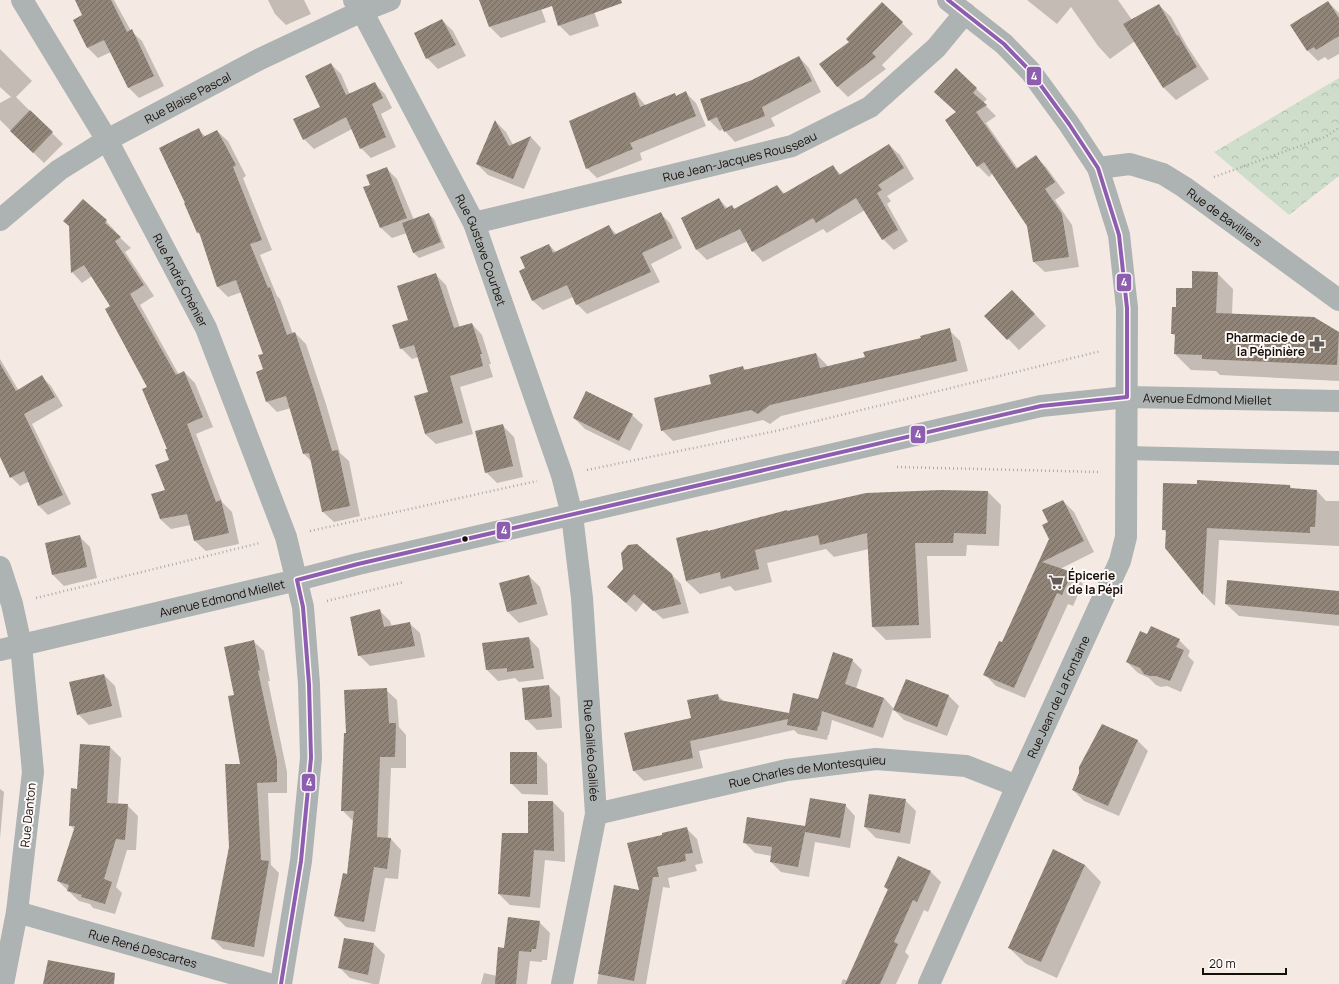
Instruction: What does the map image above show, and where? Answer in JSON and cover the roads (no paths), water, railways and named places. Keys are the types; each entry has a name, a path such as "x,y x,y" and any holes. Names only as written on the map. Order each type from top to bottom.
{"street":[{"name":"Rue André Chénier","path":"22,0 106,140 206,328 286,536 303,607 309,684 312,758 301,860 281,984"},
{"name":"Rue Blaise Pascal","path":"0,220 59,170 106,140 358,6 390,0"},
{"path":"948,0 1004,44 1031,72 1098,168 1119,235 1127,308 1126,397"},
{"name":"Rue Gustave Courbet","path":"358,6 474,223 562,475 572,515"},
{"name":"Rue Jean-Jacques Rousseau","path":"474,223 792,146 870,107 936,48 965,13"},
{"name":"Rue de Bavilliers","path":"1098,168 1130,164 1163,174 1184,187 1339,300"},
{"name":"Avenue Edmond Miellet","path":"10,648 297,580 358,564 1041,406 1126,397 1339,401"},
{"name":"Rue Jean de La Fontaine","path":"929,984 1017,786 1120,561 1126,537 1126,397"},
{"name":"Rue Galiléo Galilée","path":"562,984 596,814 582,598 572,515"},
{"name":"Rue Danton","path":"0,567 12,604 10,648 33,772 17,912 3,984"},
{"name":"Rue Charles de Montesquieu","path":"596,814 786,770 876,759 966,766 1017,786"},
{"name":"Rue René Descartes","path":"17,912 269,984"}],"lane":[{"path":"1126,453 1339,458"}],"place":[{"name":"Pharmacie de la Pépinière","path":"1317,344"},
{"name":"Épicerie de la Pépi","path":"1056,582"}]}
